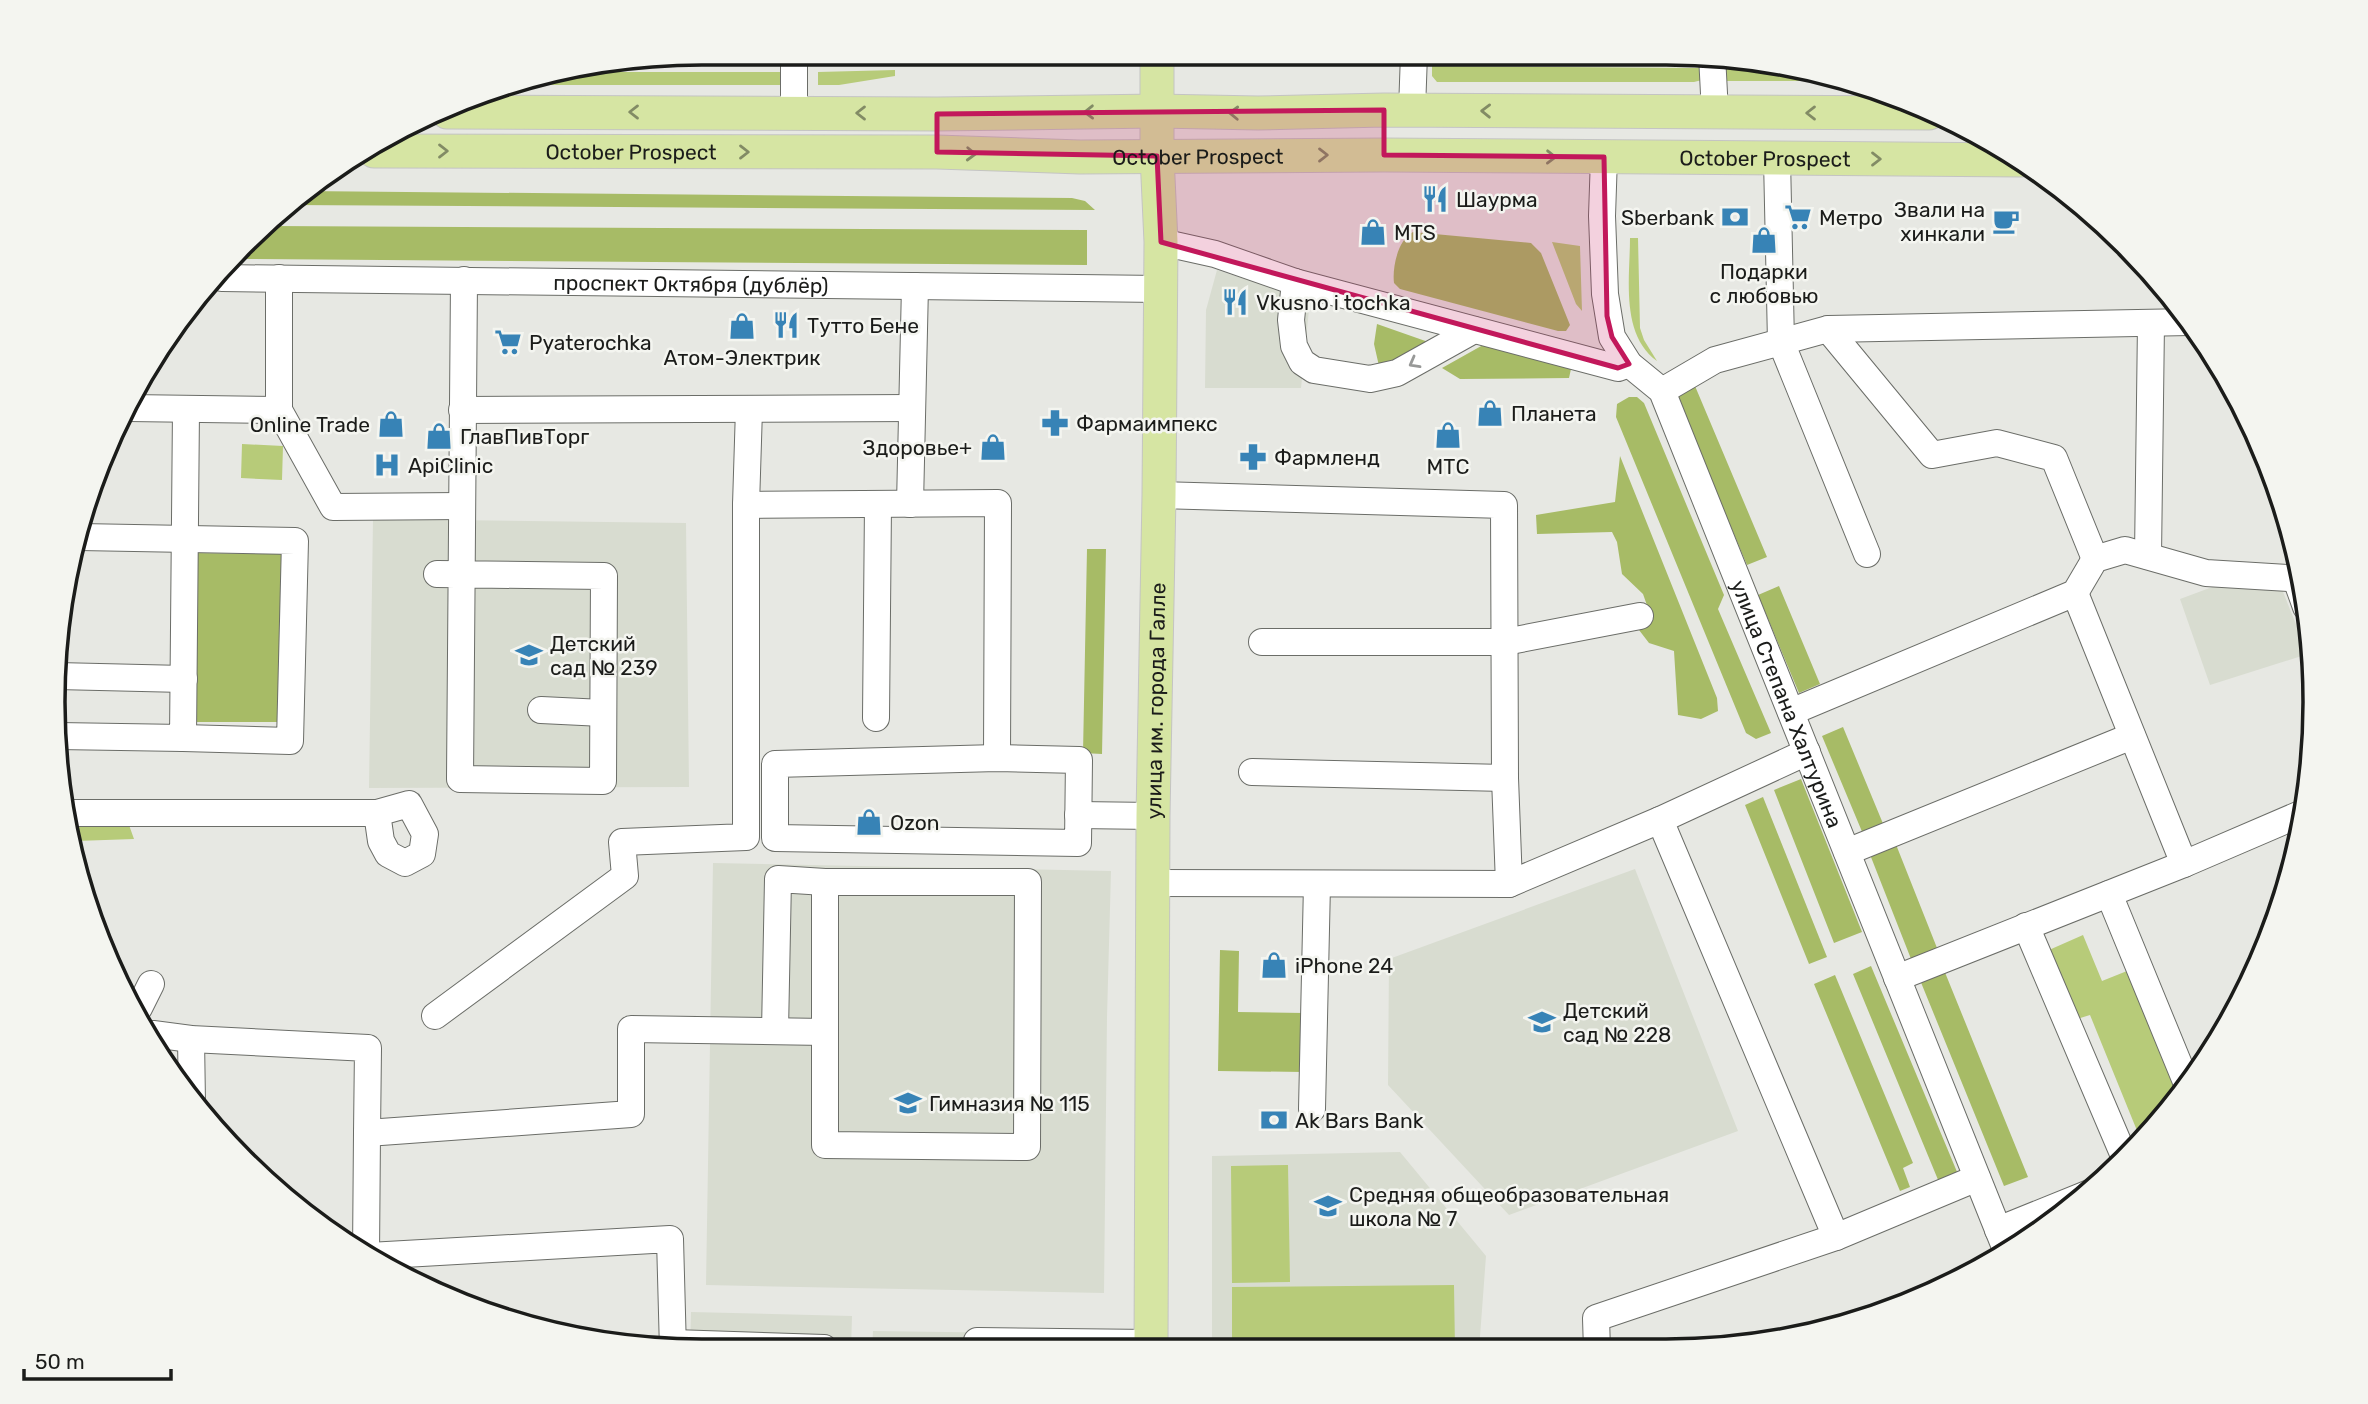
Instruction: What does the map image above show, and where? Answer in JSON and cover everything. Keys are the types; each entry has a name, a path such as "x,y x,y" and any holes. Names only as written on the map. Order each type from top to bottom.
{"main road":[{"name":"улица им. города Галле","path":"1151,1339 1153,816 1161,242 1157,65"},
{"name":"October Prospect","path":"461,112 937,114 1398,110 1912,114"},
{"path":"1384,155 1398,110"},
{"path":"937,114 937,152"},
{"name":"October Prospect","path":"383,150 937,152 1080,157 1384,155 2001,160"}],"street":[{"path":"794,65 794,113"},
{"path":"1398,110 1411,65"},
{"path":"1712,66 1714,113"},
{"name":"улица Степана Халтурина","path":"1604,157 1602,216 1607,316 1612,337 1629,365 1662,391 2003,1241"},
{"path":"1777,159 1781,342 1867,554"},
{"path":"1161,242 1215,254 1295,282 1618,368 1629,365"},
{"name":"проспект Октября (дублёр)","path":"227,278 1160,289"},
{"path":"279,278 279,410 333,507 462,506"},
{"path":"449,574 604,576 603,780 460,779 449,574 462,506 464,281"},
{"path":"1295,282 1291,320 1294,346 1302,362 1314,370 1370,379 1397,373 1474,330"},
{"path":"910,504 915,286"},
{"path":"1662,391 1715,360 1828,329 2177,322"},
{"path":"2148,556 2151,323"},
{"path":"1828,329 1932,455 1997,443 2054,458 2095,559"},
{"path":"136,408 279,410"},
{"path":"462,410 912,408"},
{"path":"183,738 186,409"},
{"path":"435,1016 625,876 622,842 747,837 749,409"},
{"path":"1159,495 1504,505 1505,778 1509,884"},
{"path":"747,505 999,503 997,758"},
{"path":"876,718 878,504"},
{"path":"66,736 290,741 295,541 86,537"},
{"path":"1791,712 2075,593 2095,559 2125,550 2206,573 2291,578"},
{"path":"2075,593 2184,864"},
{"path":"1262,642 1505,642 1640,616"},
{"path":"66,676 184,679"},
{"path":"541,710 603,713"},
{"path":"1847,852 2132,736"},
{"path":"1153,883 1509,884 1660,820 1807,752"},
{"path":"997,758 1079,760 1078,843 775,838 775,764 997,758"},
{"path":"1252,772 1505,778"},
{"path":"75,813 377,813"},
{"path":"1078,815 1153,816"},
{"path":"1897,978 2184,864 2292,817"},
{"path":"1660,820 1836,1237"},
{"path":"825,882 825,1145 1027,1147 1027,842"},
{"path":"775,1031 778,879 825,882 1028,882"},
{"path":"1312,1109 1317,884"},
{"path":"2109,894 2183,1074"},
{"path":"2026,926 2121,1149"},
{"path":"141,1004 151,984"},
{"path":"367,1133 631,1114 631,1029 825,1032"},
{"path":"159,1035 191,1039 368,1048 367,1244"},
{"path":"191,1039 192,1084"},
{"path":"1597,1339 1596,1318 1836,1237 1977,1178"},
{"path":"2003,1241 2022,1230"},
{"path":"405,1264 670,1239 673,1338"}],"highlighted area":[{"path":"1384,110 1384,155 1604,157 1607,316 1612,337 1629,364 1618,368 1161,242 1157,156 937,152 937,114"}],"shaded area":[{"path":"1217,270 1310,300 1301,388 1205,388 1206,310"},
{"name":"Детский сад № 239","path":"373,519 686,523 689,787 369,788"},
{"path":"2215,586 2281,587 2299,632 2302,656 2210,685 2180,599"},
{"name":"Гимназия № 115","path":"713,863 1111,871 1104,1293 706,1285"},
{"name":"Детский сад № 228","path":"1635,869 1738,1131 1509,1215 1388,1085 1389,959"},
{"name":"Средняя общеобразовательная школа № 7","path":"1400,1152 1486,1256 1480,1339 1212,1339 1212,1156"},
{"path":"691,1312 852,1316 851,1339 690,1339"},
{"path":"873,1331 1092,1334 1092,1339 873,1339"}],"green space":[{"path":"1432,66 1702,68 1702,80 1437,82 1432,76"},
{"path":"1721,67 1808,81 1725,81"},
{"path":"895,70 895,76 839,85 818,85 818,72"},
{"path":"607,72 788,72 788,85 542,85"},
{"path":"321,191 1072,198 1085,201 1095,210 303,205"},
{"path":"279,226 1087,230 1087,265 244,259"},
{"path":"1413,232 1531,243 1541,253 1570,325 1566,331 1558,331 1400,289 1394,283 1395,262 1403,241"},
{"path":"1630,238 1638,238 1640,328 1657,361 1645,350 1632,321 1629,287"},
{"path":"1552,242 1580,246 1582,311 1576,304"},
{"path":"1377,324 1434,344 1379,366 1374,344"},
{"path":"1483,345 1571,369 1569,378 1460,379 1442,368"},
{"path":"1695,386 1767,557 1747,565 1675,395"},
{"path":"1629,397 1637,397 1644,403 1724,595 1718,609 1771,733 1756,739 1746,733 1616,417 1617,404"},
{"path":"242,444 283,446 282,480 241,478"},
{"path":"1620,456 1717,698 1718,711 1701,719 1678,715 1674,651 1649,643 1639,630 1649,611 1643,594 1622,574 1617,542 1612,532 1537,534 1536,515 1615,502"},
{"path":"1087,549 1106,549 1102,754 1083,753"},
{"path":"193,553 281,554 280,722 193,722"},
{"path":"1779,586 1820,684 1799,693 1758,595"},
{"path":"1843,727 1884,826 1863,834 1822,736"},
{"path":"1801,779 1862,932 1834,943 1774,790"},
{"path":"1763,797 1827,957 1809,964 1745,805"},
{"path":"77,825 129,825 134,839 80,841"},
{"path":"1895,842 1939,953 1913,964 1869,852"},
{"path":"2083,935 2102,981 2132,969 2178,1081 2137,1131 2090,1015 2077,1019 2049,950"},
{"path":"1220,950 1239,951 1238,1012 1304,1013 1303,1072 1218,1071"},
{"path":"1871,966 1960,1179 1941,1187 1853,974"},
{"path":"1944,970 2028,1177 2004,1186 1920,980"},
{"path":"1835,975 1913,1163 1903,1168 1910,1187 1900,1191 1814,984"},
{"path":"1288,1165 1290,1282 1232,1283 1231,1166"},
{"path":"1454,1285 1455,1339 1232,1339 1232,1287"}],"place":[{"name":"Шаурма","path":"1435,199"},
{"name":"Sberbank","path":"1735,217"},
{"name":"Метро","path":"1798,217"},
{"name":"Звали на хинкали","path":"2006,221"},
{"name":"MTS","path":"1373,232"},
{"name":"Подарки с любовью","path":"1764,240"},
{"name":"Vkusno i tochka","path":"1235,302"},
{"name":"Тутто Бене","path":"786,325"},
{"name":"Атом-Электрик","path":"742,326"},
{"name":"Pyaterochka","path":"508,342"},
{"name":"Планета","path":"1490,413"},
{"name":"Фармаимпекс","path":"1055,423"},
{"name":"Online Trade","path":"391,424"},
{"name":"МТС","path":"1448,435"},
{"name":"ГлавПивТорг","path":"439,436"},
{"name":"Здоровье+","path":"993,447"},
{"name":"Фармленд","path":"1253,457"},
{"name":"ApiClinic","path":"387,465"},
{"name":"Детский сад № 239","path":"529,655"},
{"name":"Ozon","path":"869,822"},
{"name":"iPhone 24","path":"1274,965"},
{"name":"Детский сад № 228","path":"1542,1022"},
{"name":"Гимназия № 115","path":"908,1103"},
{"name":"Ak Bars Bank","path":"1274,1120"},
{"name":"Средняя общеобразовательная школа № 7","path":"1328,1206"}]}
